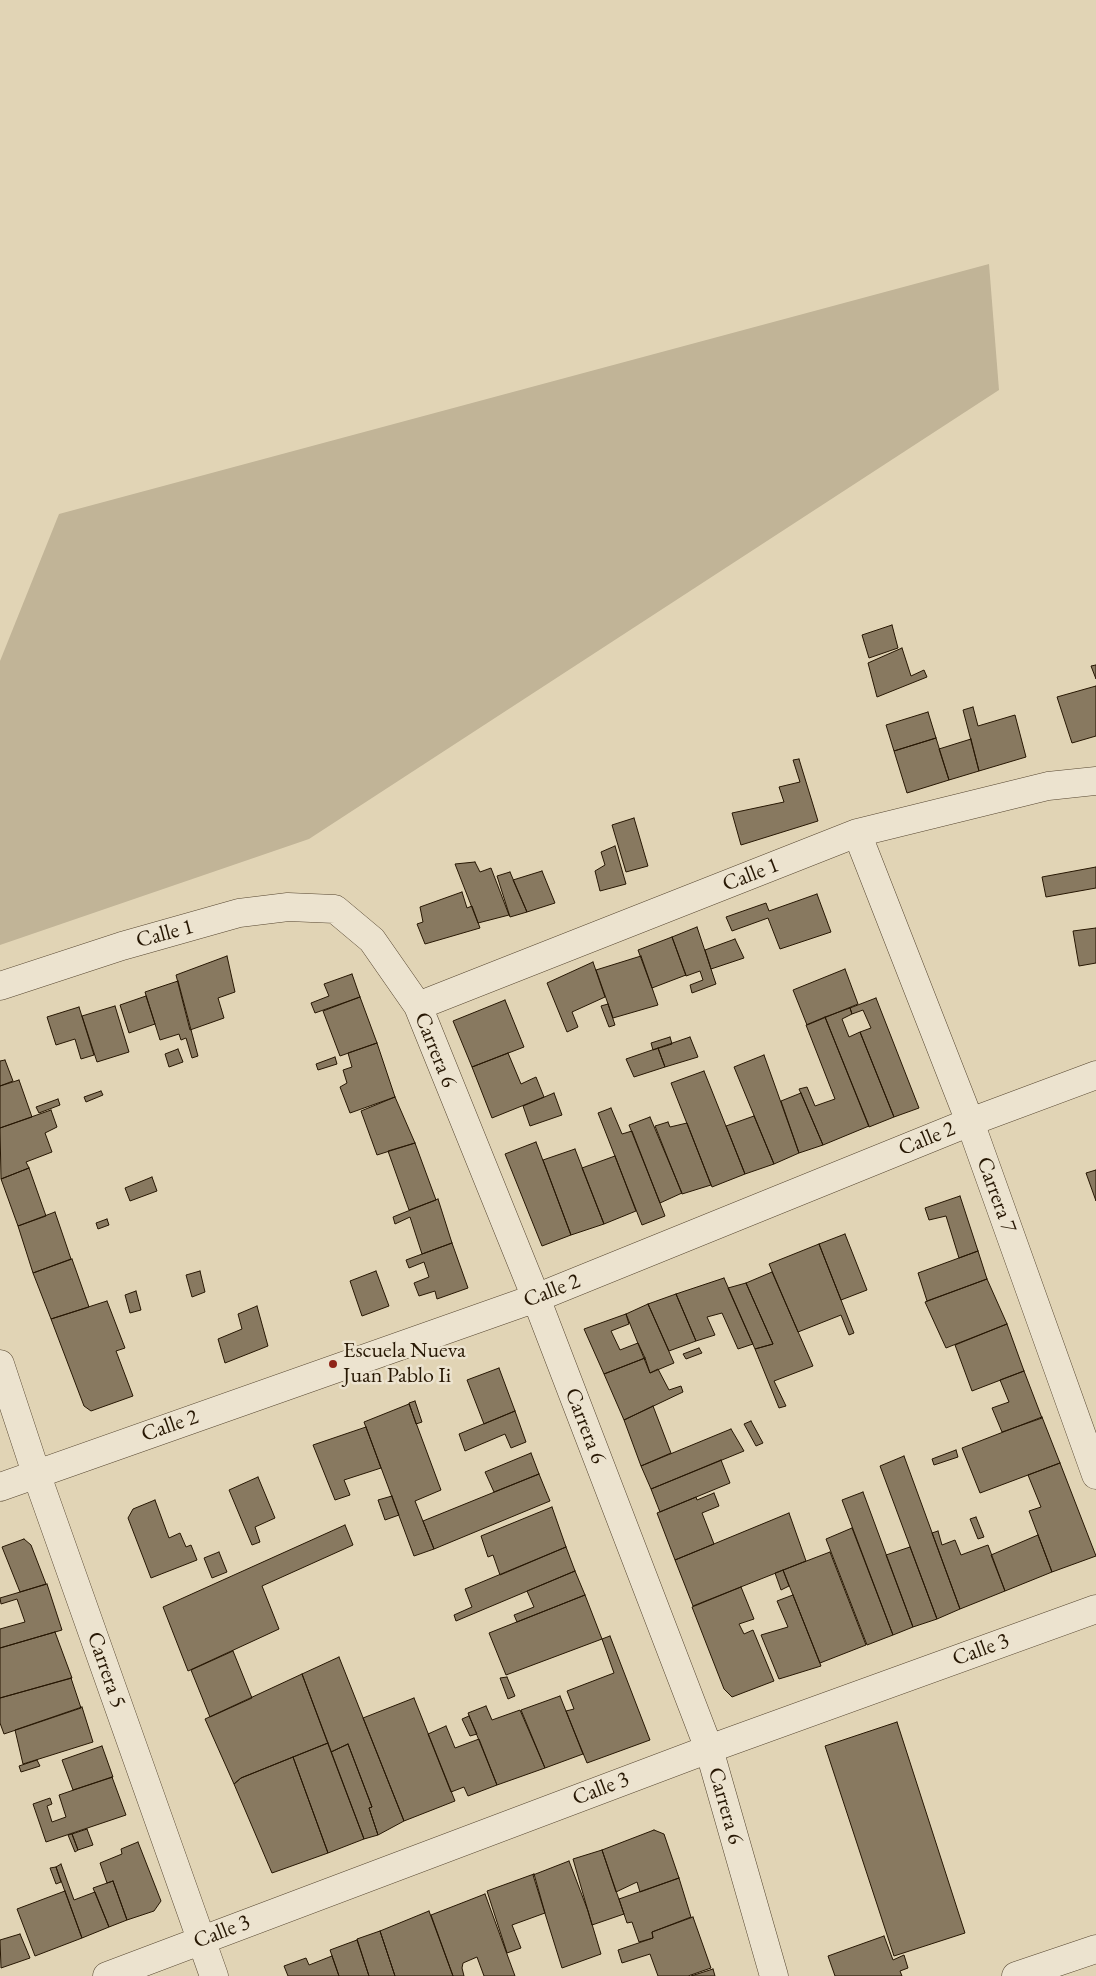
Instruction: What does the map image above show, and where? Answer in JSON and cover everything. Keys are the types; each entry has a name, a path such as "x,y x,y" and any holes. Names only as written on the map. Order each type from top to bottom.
{"street":[{"name":"Calle 1","path":"418,1006 857,833 1048,786 1096,781"},
{"name":"Carrera 7","path":"857,833 970,1122 1096,1475"},
{"name":"Calle 1","path":"0,986 122,946 239,914 288,907 335,909"},
{"name":"Carrera 6","path":"335,909 372,940 418,1006 536,1298 709,1749 774,1976"},
{"name":"Calle 2","path":"0,1487 536,1298 970,1122 1096,1075"},
{"name":"Carrera 5","path":"0,1364 36,1473 214,1976"},
{"name":"Calle 3","path":"107,1976 709,1749 1096,1609"},
{"path":"1016,1976 1096,1949"}],"shaded area":[{"path":"989,264 999,390 309,839 0,945 0,661 59,514"}],"building":[{"path":"892,625 898,648 869,658 862,635"},
{"path":"902,648 911,676 924,670 927,677 877,697 868,663"},
{"path":"1096,665 1096,679 1091,666"},
{"path":"1096,686 1096,736 1072,743 1057,697"},
{"path":"973,707 978,726 1015,715 1026,757 979,771 963,710"},
{"path":"928,712 936,738 894,751 886,725"},
{"path":"936,738 949,780 907,793 894,751"},
{"path":"971,739 979,771 949,780 939,749"},
{"path":"799,759 818,821 741,845 732,813 784,802 779,787 800,782 793,760"},
{"path":"634,818 648,866 626,872 612,825"},
{"path":"615,846 626,884 600,891 595,871 605,865 601,852"},
{"path":"475,862 480,872 491,868 509,915 478,923 455,864"},
{"path":"1096,867 1096,888 1046,897 1042,877"},
{"path":"542,871 555,903 527,912 513,880"},
{"path":"510,872 527,912 510,917 497,876"},
{"path":"462,892 467,908 472,906 480,928 425,944 417,924 423,922 420,907"},
{"path":"817,894 831,932 780,949 768,918 732,931 726,917 766,903 769,911"},
{"path":"697,927 716,984 692,993 690,985 703,980 700,971 686,976 672,937"},
{"path":"1096,928 1096,963 1079,966 1073,931"},
{"path":"672,937 686,975 652,988 638,950"},
{"path":"735,939 744,958 711,969 705,950"},
{"path":"227,956 235,992 218,998 224,1018 190,1030 176,975"},
{"path":"641,956 658,1005 613,1018 596,970"},
{"path":"593,962 605,997 572,1012 578,1027 567,1032 547,983"},
{"path":"845,969 858,1004 807,1025 793,990"},
{"path":"352,974 360,997 315,1013 311,1003 329,996 324,984"},
{"path":"178,981 198,1056 192,1058 186,1038 181,1040 179,1034 160,1040 145,992"},
{"path":"146,996 155,1024 129,1033 120,1005"},
{"path":"360,997 377,1043 340,1056 323,1011"},
{"path":"876,998 919,1108 894,1117 860,1032 871,1028 863,1010 852,1014 850,1008"},
{"path":"505,1000 524,1047 472,1067 453,1021"},
{"path":"608,1004 615,1025 609,1027 601,1006"},
{"path":"115,1006 129,1052 97,1062 82,1016"},
{"path":"79,1007 94,1055 81,1059 75,1039 56,1045 47,1017"},
{"path":"850,1008 852,1014 842,1019 849,1037 860,1032 894,1117 869,1127 825,1017"},
{"path":"825,1017 869,1126 823,1145 799,1089 807,1087 815,1106 835,1099 806,1025"},
{"path":"670,1037 672,1044 653,1050 651,1043"},
{"path":"690,1037 698,1057 665,1067 658,1048"},
{"path":"377,1043 395,1097 350,1113 340,1087 347,1083 343,1070 352,1067 348,1053"},
{"path":"658,1048 665,1067 634,1077 626,1059"},
{"path":"178,1049 183,1062 169,1067 165,1054"},
{"path":"508,1053 521,1084 536,1077 544,1097 492,1118 472,1067"},
{"path":"764,1055 799,1153 774,1164 734,1067"},
{"path":"335,1057 337,1064 318,1070 316,1064"},
{"path":"5,1060 13,1081 0,1086 0,1061"},
{"path":"704,1071 745,1174 712,1187 671,1083"},
{"path":"19,1080 32,1117 0,1128 0,1086"},
{"path":"101,1091 103,1095 86,1102 84,1097"},
{"path":"554,1093 562,1115 530,1126 523,1106"},
{"path":"801,1093 823,1145 799,1153 781,1101"},
{"path":"395,1097 415,1143 377,1155 361,1111"},
{"path":"58,1099 60,1105 39,1113 36,1107"},
{"path":"611,1108 622,1134 632,1131 665,1216 642,1225 598,1113"},
{"path":"51,1110 57,1127 45,1133 52,1152 26,1162 29,1168 1,1179 0,1128"},
{"path":"754,1116 774,1164 745,1174 726,1126"},
{"path":"650,1117 682,1193 660,1203 629,1125"},
{"path":"668,1122 670,1127 687,1123 711,1185 682,1194 655,1126"},
{"path":"536,1142 571,1235 542,1246 505,1154"},
{"path":"415,1143 436,1200 409,1210 388,1151"},
{"path":"575,1149 604,1224 571,1235 543,1160"},
{"path":"615,1156 636,1211 604,1224 582,1168"},
{"path":"29,1168 46,1216 18,1226 1,1179"},
{"path":"1096,1170 1096,1201 1086,1173"},
{"path":"152,1177 157,1191 130,1201 125,1188"},
{"path":"960,1196 978,1251 959,1258 946,1216 929,1220 925,1208"},
{"path":"438,1199 452,1243 422,1254 410,1217 395,1224 393,1217"},
{"path":"55,1212 71,1259 33,1273 18,1226"},
{"path":"107,1219 109,1225 98,1229 96,1223"},
{"path":"845,1234 867,1290 841,1300 819,1244"},
{"path":"452,1243 468,1288 437,1299 435,1291 419,1296 414,1283 429,1277 424,1262 409,1268 406,1260"},
{"path":"819,1244 854,1333 849,1335 841,1315 798,1332 769,1264"},
{"path":"978,1251 987,1279 927,1301 918,1273"},
{"path":"72,1259 89,1307 51,1319 33,1273"},
{"path":"200,1271 205,1292 192,1297 186,1275"},
{"path":"376,1271 389,1306 362,1316 350,1281"},
{"path":"772,1272 813,1366 774,1381 786,1406 779,1408 755,1349 773,1344 746,1283"},
{"path":"724,1278 753,1344 738,1349 722,1313 707,1317 715,1335 696,1341 676,1294"},
{"path":"987,1279 1007,1324 946,1348 925,1302"},
{"path":"746,1283 773,1344 755,1349 728,1288"},
{"path":"136,1291 141,1310 130,1313 125,1295"},
{"path":"676,1294 696,1341 669,1351 648,1304"},
{"path":"107,1301 125,1348 116,1351 133,1396 91,1411 84,1406 51,1319"},
{"path":"648,1304 674,1363 650,1373 626,1314"},
{"path":"257,1306 268,1346 225,1363 218,1339 242,1329 238,1314"},
{"path":"626,1314 629,1324 611,1331 620,1350 638,1343 645,1358 604,1374 584,1329"},
{"path":"1007,1324 1024,1371 972,1391 955,1345"},
{"path":"699,1348 702,1353 686,1359 683,1354"},
{"path":"645,1358 650,1373 658,1369 669,1390 681,1386 683,1392 624,1420 604,1374"},
{"path":"499,1368 515,1411 484,1424 467,1380"},
{"path":"1024,1371 1042,1418 1002,1432 992,1408 1009,1402 1000,1380"},
{"path":"415,1401 422,1422 416,1424 409,1403"},
{"path":"409,1404 441,1490 415,1501 434,1549 414,1556 364,1422"},
{"path":"653,1406 671,1453 641,1466 624,1420"},
{"path":"515,1411 526,1442 511,1448 505,1434 465,1451 459,1434"},
{"path":"1042,1417 1060,1463 980,1493 962,1448"},
{"path":"751,1421 763,1443 756,1446 744,1424"},
{"path":"366,1427 381,1468 344,1480 350,1495 335,1500 313,1445"},
{"path":"731,1429 744,1451 651,1489 641,1466"},
{"path":"956,1450 958,1457 934,1465 932,1459"},
{"path":"531,1453 539,1474 494,1492 485,1472"},
{"path":"904,1456 960,1609 937,1619 880,1466"},
{"path":"721,1460 730,1483 660,1512 651,1489"},
{"path":"1060,1463 1096,1556 1052,1572 1029,1511 1041,1507 1028,1475"},
{"path":"539,1474 550,1501 434,1549 423,1521"},
{"path":"258,1477 275,1518 255,1527 260,1542 252,1545 229,1490"},
{"path":"863,1492 913,1627 893,1635 842,1500"},
{"path":"714,1493 719,1506 702,1513 714,1544 675,1560 657,1513 696,1497 697,1500"},
{"path":"392,1496 399,1515 385,1520 378,1500"},
{"path":"155,1500 169,1538 180,1533 186,1547 191,1545 197,1560 151,1578 128,1518 133,1509"},
{"path":"552,1507 566,1547 500,1575 493,1555 488,1557 481,1536"},
{"path":"789,1513 806,1561 693,1606 675,1560"},
{"path":"976,1517 984,1537 978,1539 970,1519"},
{"path":"345,1525 353,1545 262,1586 279,1629 188,1671 163,1607"},
{"path":"852,1528 893,1635 867,1645 826,1539"},
{"path":"938,1531 942,1545 955,1540 961,1555 988,1545 1005,1591 960,1609 932,1533"},
{"path":"1038,1535 1052,1572 1005,1591 991,1555"},
{"path":"24,1539 31,1545 46,1584 20,1592 2,1547"},
{"path":"566,1547 575,1571 456,1621 454,1615 472,1607 465,1589"},
{"path":"910,1547 937,1619 913,1627 886,1555"},
{"path":"219,1552 227,1572 212,1578 204,1558"},
{"path":"830,1552 866,1645 820,1663 783,1570"},
{"path":"783,1570 789,1586 781,1590 775,1573"},
{"path":"575,1571 585,1595 517,1622 514,1615 534,1607 527,1591"},
{"path":"47,1584 62,1630 0,1648 0,1629 25,1622 17,1599 1,1604 0,1598"},
{"path":"741,1587 754,1619 739,1624 744,1634 753,1630 774,1681 732,1697 724,1689 692,1607"},
{"path":"585,1595 602,1639 506,1675 489,1633"},
{"path":"793,1595 821,1666 779,1679 761,1635 788,1627 777,1601"},
{"path":"55,1632 72,1678 0,1698 0,1648"},
{"path":"610,1636 650,1740 587,1763 566,1711 574,1709 567,1691 614,1673 602,1639"},
{"path":"233,1651 252,1698 210,1717 191,1670"},
{"path":"339,1657 404,1821 378,1835 369,1808 372,1807 348,1744 331,1752 302,1674"},
{"path":"302,1674 328,1743 241,1778 234,1784 205,1719"},
{"path":"507,1677 515,1696 508,1699 500,1678"},
{"path":"71,1678 81,1708 4,1734 0,1723 0,1698"},
{"path":"560,1696 583,1754 545,1768 521,1710"},
{"path":"414,1698 455,1801 404,1821 363,1718"},
{"path":"486,1706 492,1720 520,1710 545,1768 497,1785 468,1713"},
{"path":"82,1707 93,1742 23,1764 15,1730"},
{"path":"469,1716 477,1734 470,1736 462,1719"},
{"path":"897,1722 965,1933 894,1956 825,1746"},
{"path":"446,1726 455,1748 479,1739 497,1785 468,1796 464,1787 451,1792 428,1734"},
{"path":"328,1743 364,1839 328,1853 293,1757"},
{"path":"348,1744 372,1807 369,1808 378,1835 364,1839 331,1752"},
{"path":"102,1746 113,1777 73,1790 62,1760"},
{"path":"293,1757 328,1853 272,1873 234,1784 241,1778"},
{"path":"37,1760 40,1766 21,1772 19,1766"},
{"path":"112,1777 126,1815 46,1842 33,1804 50,1798 52,1804 47,1806 52,1822 66,1817 59,1795"},
{"path":"87,1829 93,1845 78,1850 72,1834"},
{"path":"654,1830 664,1834 679,1878 640,1892 637,1882 616,1892 602,1850"},
{"path":"72,1834 78,1850 75,1852 68,1835"},
{"path":"138,1842 161,1901 154,1911 127,1920 113,1881 107,1883 100,1863 122,1854 121,1849"},
{"path":"602,1850 624,1914 592,1925 573,1859"},
{"path":"569,1861 588,1911 601,1954 562,1968 533,1875"},
{"path":"61,1864 74,1900 95,1892 109,1927 82,1938 56,1867"},
{"path":"56,1867 61,1882 56,1884 50,1868"},
{"path":"534,1874 545,1913 512,1925 521,1948 507,1953 487,1891"},
{"path":"679,1878 691,1917 652,1932 653,1938 639,1942 632,1922 627,1923 619,1899"},
{"path":"113,1881 127,1920 109,1927 93,1888"},
{"path":"65,1891 82,1938 35,1956 17,1909"},
{"path":"485,1894 515,1976 484,1976 477,1957 463,1963 464,1976 453,1976 431,1915"},
{"path":"429,1911 453,1976 395,1976 380,1931"},
{"path":"693,1917 711,1968 688,1976 658,1976 650,1954 622,1963 618,1950 653,1938 652,1932"},
{"path":"380,1931 395,1976 369,1976 357,1939"},
{"path":"20,1934 30,1958 1,1968 0,1940"},
{"path":"884,1936 893,1960 904,1955 908,1968 900,1971 902,1976 835,1976 828,1956"},
{"path":"357,1940 369,1976 339,1976 330,1950"},
{"path":"332,1956 339,1976 288,1976 284,1966 306,1958 309,1965"},
{"path":"713,1969 715,1976 691,1976"}],"place":[{"name":"Escuela Nueva Juan Pablo Ii","path":"333,1364"}]}
